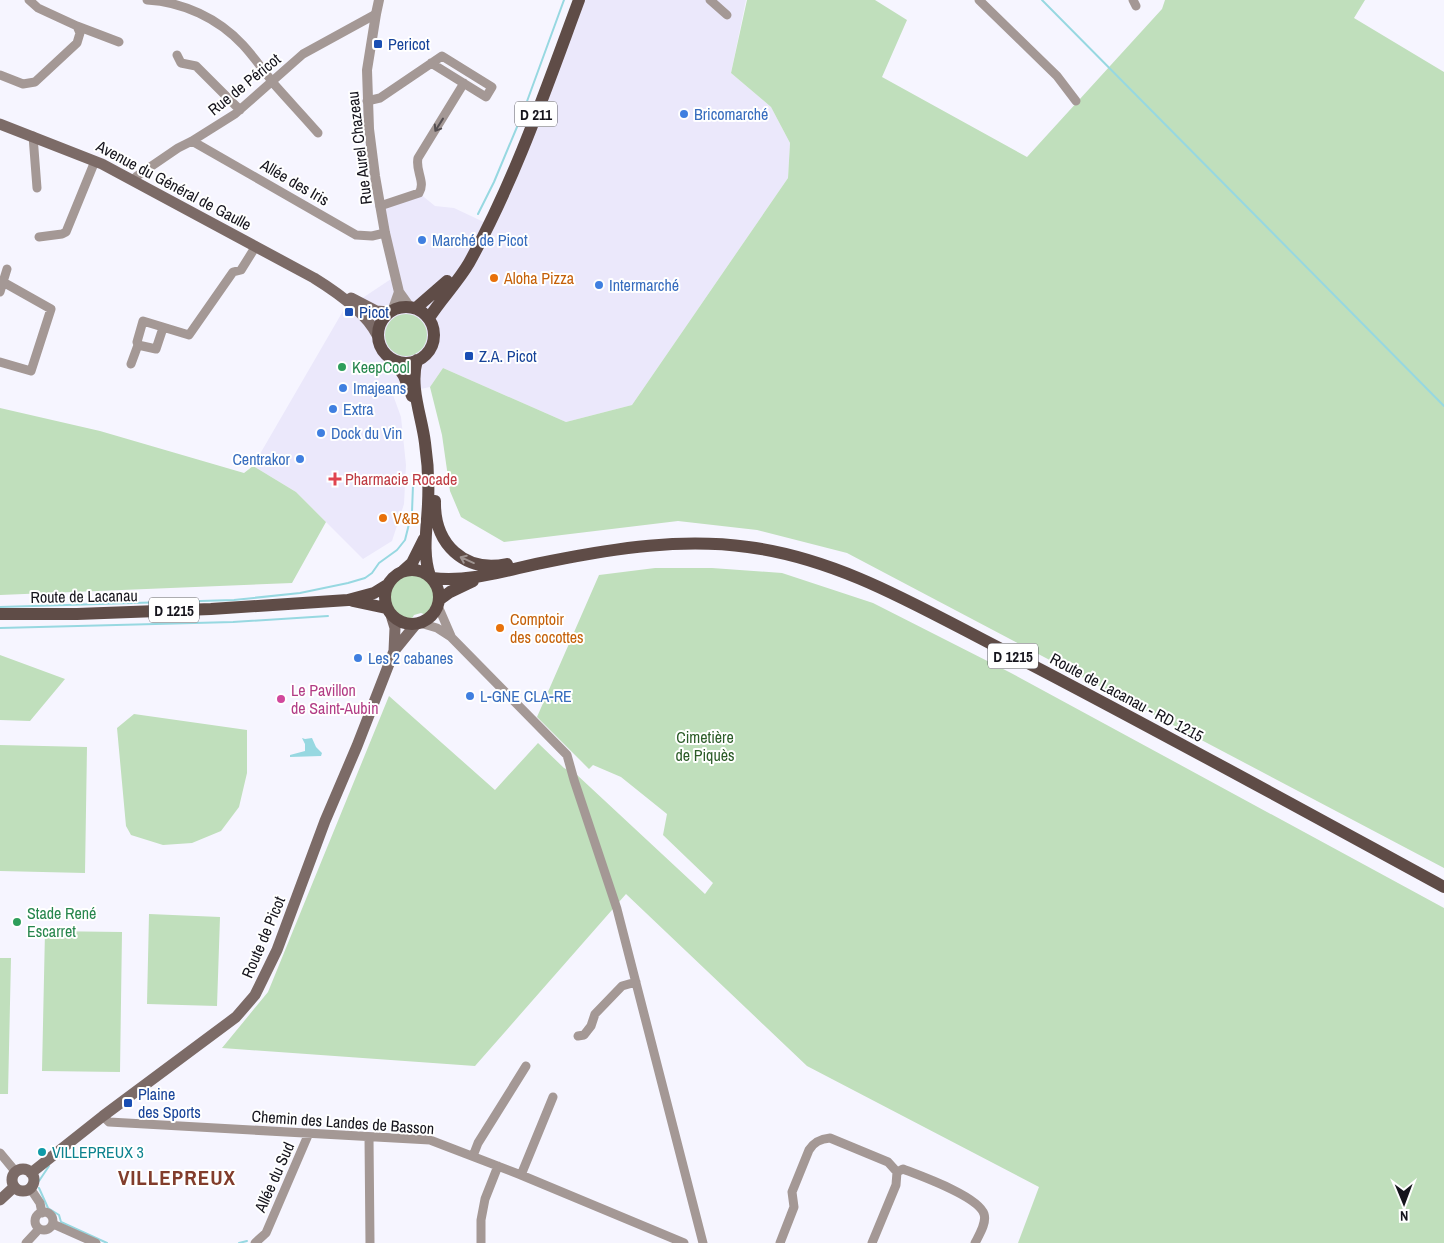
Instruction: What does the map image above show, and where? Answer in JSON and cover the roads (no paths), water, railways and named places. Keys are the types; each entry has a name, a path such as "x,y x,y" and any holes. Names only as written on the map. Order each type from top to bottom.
{"main road":[{"name":"D 211","path":"428,318 462,274 488,225 526,142 579,0"},
{"name":"Avenue du Général de Gaulle","path":"2,128 33,136 95,161 134,180 370,309 381,312 391,310"},
{"name":"D 211","path":"413,307 437,291 458,270 488,225"},
{"name":"Avenue du Général de Gaulle","path":"327,286 369,322 377,335"},
{"path":"394,360 408,362 417,360 424,356 433,343 434,330 428,318 413,307 391,310 379,324 377,335 380,348 394,360 404,376 420,416"},
{"path":"417,360 414,374 425,442 435,478 436,520 440,533 447,545 458,556 469,562 486,566 549,561"},
{"path":"425,442 428,479 425,536 427,567 437,586 438,603 432,615 418,623 402,622 389,611 384,592 391,578 412,563 425,536"},
{"name":"Route de Lacanau - RD 1215","path":"549,561 651,544 701,542 750,547 808,559 851,574 1064,682 1444,887"},
{"name":"D 1215","path":"431,577 461,580 549,561"},
{"path":"403,570 417,570 431,577"},
{"name":"D 1215","path":"438,603 450,592 479,577"},
{"name":"D 1215","path":"348,600 374,593 387,585"},
{"name":"D 1215","path":"348,600 389,611"},
{"name":"Route de Lacanau","path":"0,614 115,612 348,600"},
{"name":"Route de Picot","path":"389,611 395,628 394,652"},
{"name":"Route de Picot","path":"31,1173 103,1116 236,1017 255,995 277,950 325,821 361,737 394,652 418,623"},
{"path":"25,1169 31,1173 34,1182 30,1188 24,1191 14,1187 12,1177 15,1172 25,1169"},
{"path":"0,1200 14,1187"}],"street":[{"path":"29,0 38,8 77,26 119,42"},
{"path":"147,0 181,5 219,24 241,43 318,133"},
{"name":"Rue Aurel Chazeau","path":"380,0 367,70 367,101 372,158 380,206 399,292 413,307"},
{"path":"710,0 727,15"},
{"path":"979,0 1057,76 1076,100"},
{"name":"Rue de Péricot","path":"134,180 178,148 240,110 303,54 376,14"},
{"path":"0,75 23,84 35,82 77,43 80,34 77,26"},
{"path":"177,55 181,63 196,66 240,110"},
{"path":"367,101 380,98 431,63 442,56 492,87 486,97 431,63"},
{"path":"380,206 413,196 421,190 422,185 417,166 418,158 464,83"},
{"path":"33,136 37,188"},
{"name":"Allée des Iris","path":"192,141 356,235 372,236 386,233"},
{"path":"39,237 66,232 95,161"},
{"path":"130,364 138,345 137,342 143,321 189,335 232,272 241,270 256,246"},
{"path":"0,292 8,269"},
{"path":"0,362 30,376 50,309 3,282"},
{"path":"391,310 399,292"},
{"path":"138,345 156,349 163,328"},
{"path":"438,603 451,637"},
{"path":"418,623 437,628 451,637 567,755 618,908 703,1243"},
{"path":"578,1036 584,1035 591,1026 595,1014 622,986 636,982"},
{"path":"473,1156 478,1143 526,1066"},
{"path":"521,1175 553,1097"},
{"name":"Chemin des Landes de Basson","path":"103,1116 109,1122 430,1140 521,1175 684,1243"},
{"name":"Allée du Sud","path":"255,1243 266,1233 309,1134"},
{"path":"369,1137 370,1243"},
{"path":"780,1243 794,1207 792,1192 813,1144 821,1139 830,1138 888,1162 897,1172 896,1185 872,1243"},
{"path":"0,1153 15,1172"},
{"path":"481,1243 481,1220 485,1199 498,1166"},
{"path":"897,1172 904,1169 959,1192 981,1208 984,1214 984,1221 975,1243"},
{"path":"30,1188 40,1202 42,1212"},
{"path":"42,1212 49,1214 53,1224"},
{"path":"39,1229 35,1221 42,1212"},
{"path":"39,1229 47,1230 53,1224"},
{"path":"53,1224 96,1243"},
{"path":"26,1243 39,1229"},
{"name":"Allée du Sud","path":"266,1233 270,1243"}],"water":[{"path":"302,738 312,738 316,747 322,753 321,756 290,757 290,755 305,751 305,744"}],"waterway":[{"path":"478,214 494,182 522,115 564,0"},
{"path":"1042,0 1444,406"},
{"path":"0,607 234,600 300,593 365,578 372,573 379,563 397,550 405,540 412,512 413,485"},
{"path":"0,628 233,622 328,616"},
{"path":"39,1181 49,1166"},
{"path":"39,1188 48,1208 59,1215 61,1222 107,1243"},
{"path":"239,1243 247,1241"}],"place":[{"name":"Pericot","path":"378,44"},
{"name":"Bricomarché","path":"684,114"},
{"name":"Marché de Picot","path":"422,240"},
{"name":"Aloha Pizza","path":"494,278"},
{"name":"Intermarché","path":"599,285"},
{"name":"Picot","path":"349,312"},
{"name":"Z.A. Picot","path":"469,356"},
{"name":"KeepCool","path":"342,367"},
{"name":"Imajeans","path":"343,388"},
{"name":"Extra","path":"333,409"},
{"name":"Dock du Vin","path":"321,433"},
{"name":"Centrakor","path":"300,459"},
{"name":"Pharmacie Rocade","path":"335,479"},
{"name":"V&B","path":"383,518"},
{"name":"Comptoir des cocottes","path":"500,628"},
{"name":"Les 2 cabanes","path":"358,658"},
{"name":"L-GNE CLA-RE","path":"470,696"},
{"name":"Le Pavillon de Saint-Aubin","path":"281,699"},
{"name":"Stade René Escarret","path":"17,922"},
{"name":"Plaine des Sports","path":"128,1103"},
{"name":"VILLEPREUX 3","path":"42,1152"}],"district":[{"name":"VILLEPREUX","path":"177,1177"}],"park label":[{"name":"Cimetière de Piquès","path":"705,746"}]}
